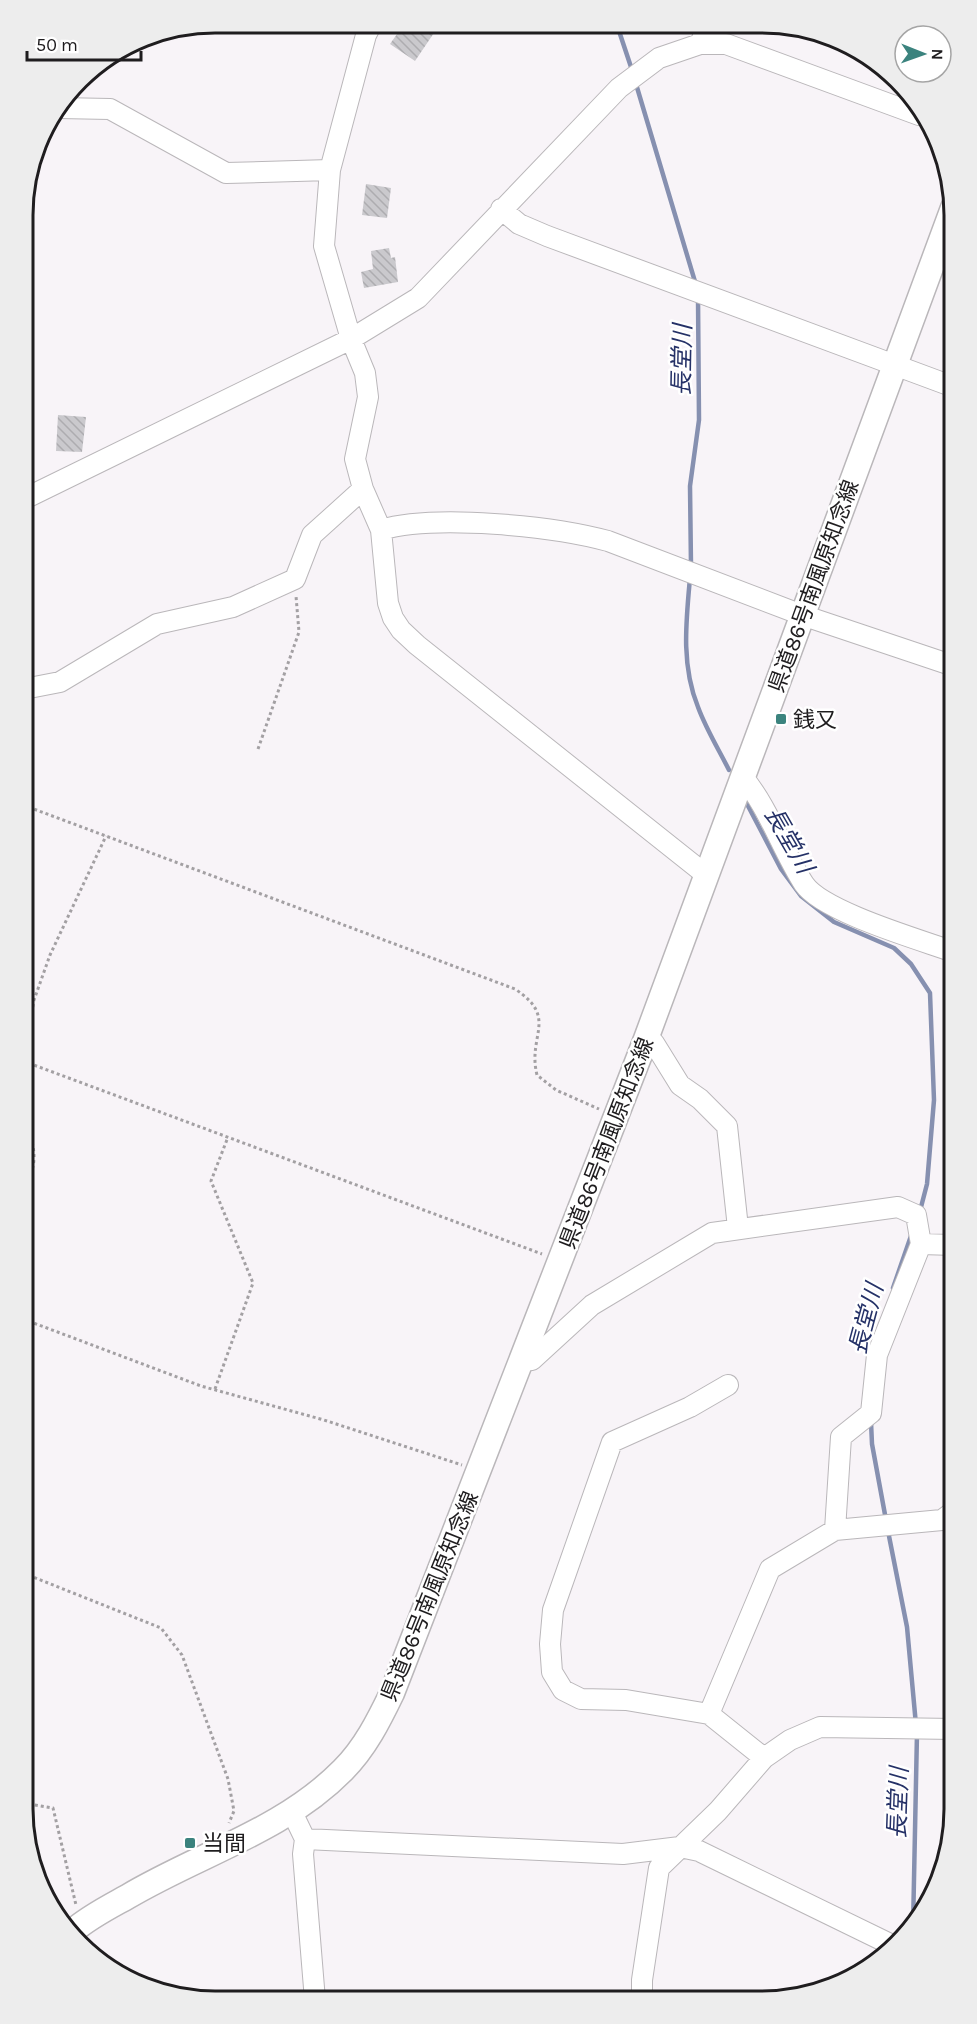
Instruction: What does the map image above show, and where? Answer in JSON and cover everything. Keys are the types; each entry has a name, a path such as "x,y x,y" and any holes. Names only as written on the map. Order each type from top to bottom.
{"main road":[{"name":"県道86号南風原知念線","path":"77,1927 164,1875 222,1849 292,1812 344,1769 376,1727 392,1693 646,1039 705,874 944,233"}],"street":[{"path":"367,33 330,170 324,246 351,339 365,373 368,397 355,459 363,489 381,530 388,603 401,630 705,874"},
{"path":"33,496 351,339 418,298 501,209 620,88 659,58 703,35 912,112"},
{"path":"68,108 110,109 226,173 330,170"},
{"path":"501,209 519,224 548,236 944,383"},
{"path":"33,687 60,682 157,624 233,608 295,579 312,535 363,489"},
{"path":"381,530 405,523 451,523 579,533 619,545 802,615 944,663"},
{"path":"742,776 757,796 806,887 839,909 944,948"},
{"path":"646,1039 654,1043 680,1085 700,1099 727,1126 738,1228"},
{"path":"520,1361 532,1360 602,1299 712,1233 898,1207 916,1215 921,1244 877,1355 870,1413 841,1437 835,1530"},
{"path":"921,1244 944,1245"},
{"path":"728,1385 690,1407 612,1442 553,1610 550,1644 552,1672 562,1690 581,1699 626,1700 709,1714 764,1758"},
{"path":"709,1714 770,1569 835,1530 944,1518"},
{"path":"642,1991 658,1868 718,1811 764,1758 790,1740 820,1727 944,1729"},
{"path":"292,1812 304,1839 303,1854 314,1991"},
{"path":"304,1839 623,1854 680,1847 699,1851 886,1942"}],"path":[{"path":"258,749 299,632 295,579"},
{"path":"33,808 515,989 536,1006 539,1015 535,1047 537,1075 556,1090 615,1116"},
{"path":"33,1006 50,955 106,836"},
{"path":"33,1066 560,1260"},
{"path":"215,1389 253,1283 211,1181 228,1137"},
{"path":"33,1146 36,1155 33,1169"},
{"path":"33,1323 201,1386 324,1420 479,1471"},
{"path":"33,1577 161,1628 182,1655 228,1779 234,1811 225,1833 222,1849"},
{"path":"33,1805 53,1808 77,1927"}],"building":[{"path":"398,33 434,33 415,61 390,44"},
{"path":"366,184 391,188 387,218 362,215"},
{"path":"389,248 391,258 395,257 398,282 364,288 361,272 373,269 371,251"},
{"path":"58,415 86,417 82,452 56,451"}],"waterway":[{"name":"長堂川","path":"620,33 633,73"},
{"name":"長堂川","path":"636,84 696,285"},
{"name":"長堂川","path":"691,566 690,486 699,420 698,297"},
{"name":"長堂川","path":"690,578 686,643 689,675 701,715 729,770"},
{"name":"長堂川","path":"747,804 781,869 801,896 834,922 894,948 911,964 930,993 934,1100 927,1184 920,1211"},
{"name":"長堂川","path":"893,1288 912,1233"},
{"name":"長堂川","path":"871,1422 872,1444 886,1520"},
{"name":"長堂川","path":"888,1531 907,1627 916,1725"},
{"name":"長堂川","path":"913,1909 917,1733"}],"place":[{"name":"銭又","path":"781,719"},
{"name":"当間","path":"190,1843"}]}
